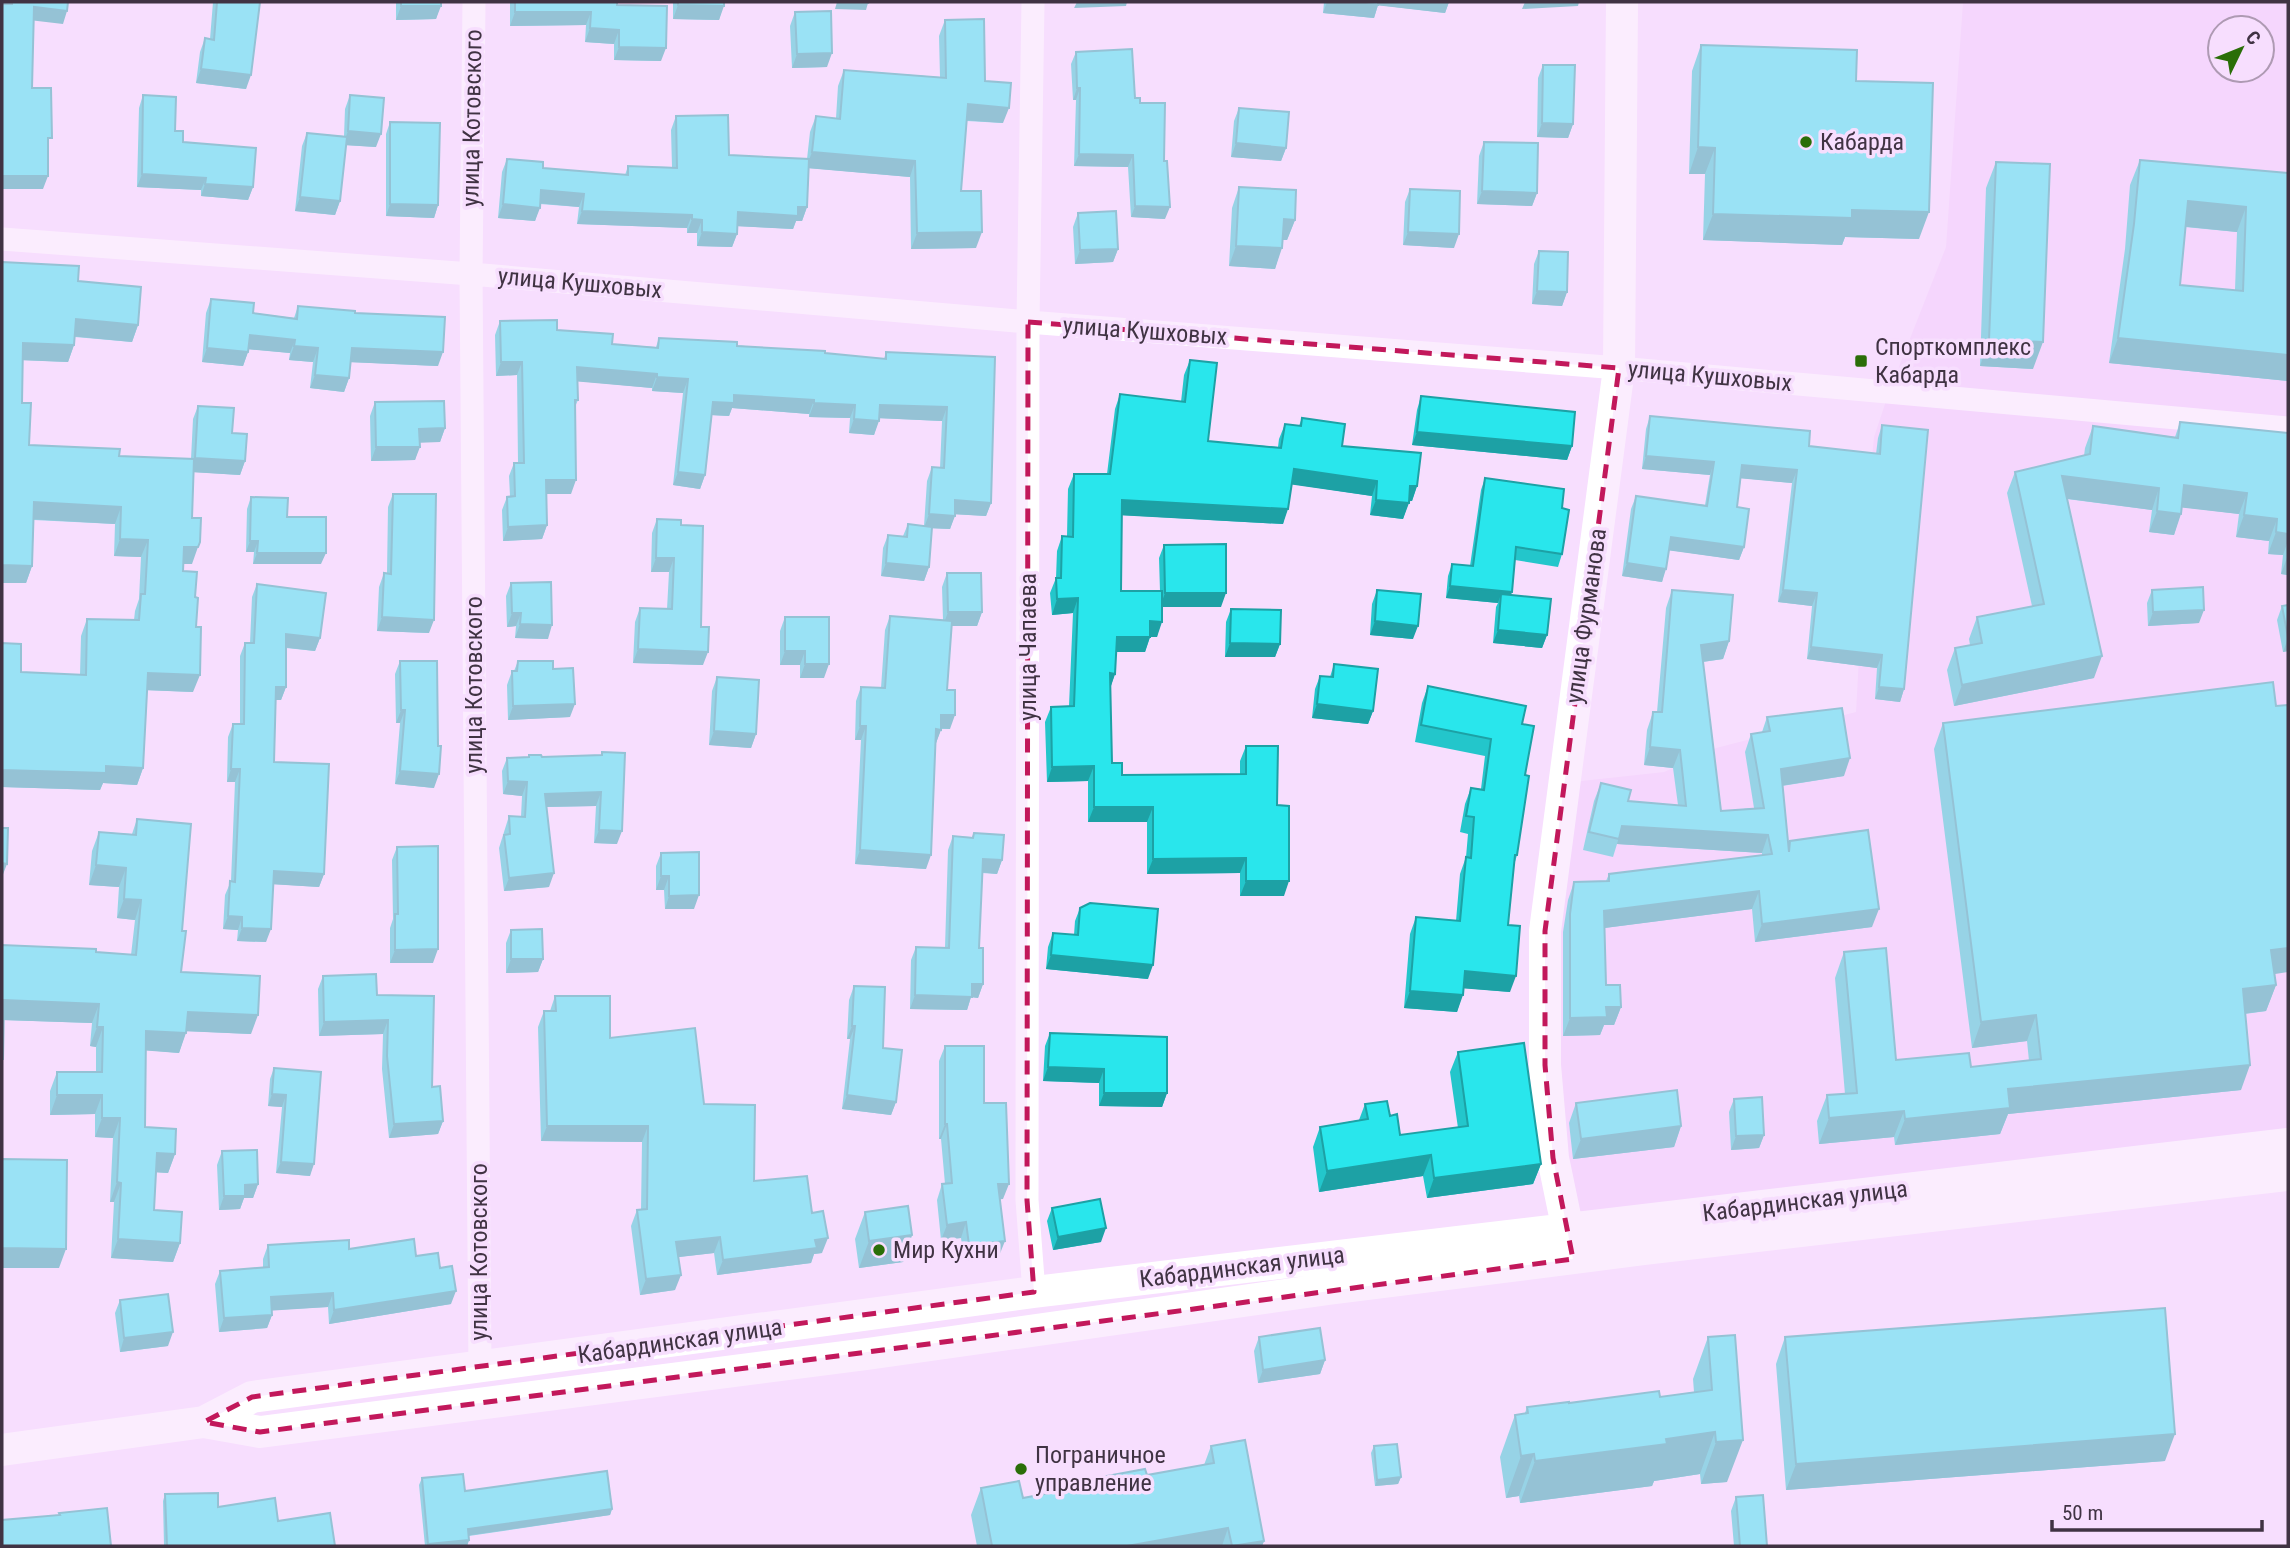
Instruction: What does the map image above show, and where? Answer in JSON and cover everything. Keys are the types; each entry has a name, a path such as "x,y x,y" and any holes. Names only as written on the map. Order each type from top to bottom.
{"main road":[{"name":"улица Фурманова","path":"1571,1244 1553,1158 1545,1065 1545,931 1619,368 1622,2"},
{"name":"Кабардинская улица","path":"2,1450 204,1422 260,1432 867,1354 1328,1289 1571,1244 2288,1144"},
{"name":"Кабардинская улица","path":"204,1422 252,1397 1034,1292 2288,1175"}],"street":[{"name":"улица Котовского","path":"474,2 471,274 480,1368"},
{"name":"улица Чапаева","path":"1033,2 1028,322 1027,1200 1034,1292"},
{"name":"улица Кушховых","path":"2,239 471,274 1028,322 1619,368 2288,428"}],"highlighted area":[{"path":"1028,322 1619,368 1545,931 1545,1065 1553,1158 1573,1259 260,1432 204,1422 252,1397 1034,1292 1027,1200"}],"shaded area":[{"path":"1963,2 2288,2 2288,1144 1568,1229 1553,1158 1563,783 1664,772 1716,748 1856,712 1867,508 1874,437 1946,247"}],"building":[{"path":"68,2 67,11 34,7 32,88 51,88 52,138 48,138 48,176 2,176 2,4"},
{"path":"217,2 260,2 251,75 201,69 205,38 214,40"},
{"path":"401,2 441,2 441,6 401,6"},
{"path":"515,2 617,2 617,5 667,6 666,48 619,47 619,30 590,28 591,12 515,12"},
{"path":"678,2 724,2 724,6 678,5"},
{"path":"1341,2 1378,2 1378,5"},
{"path":"831,11 832,53 797,54 795,12"},
{"path":"984,19 985,81 1011,83 1009,108 968,104 961,191 981,191 982,232 917,233 915,161 812,152 816,116 840,119 844,70 946,78 945,20"},
{"name":"Кабарда","path":"1701,45 1857,50 1856,81 1933,83 1929,212 1852,210 1852,218 1713,214 1715,148 1698,147"},
{"path":"1132,49 1135,98 1140,98 1140,103 1165,103 1164,161 1167,161 1170,207 1135,206 1133,155 1079,154 1080,88 1077,88 1076,52"},
{"path":"1543,65 1575,65 1573,124 1542,123"},
{"path":"143,95 176,97 175,131 183,131 183,142 256,148 253,187 205,184 206,178 142,174"},
{"path":"350,95 384,98 381,134 348,131"},
{"path":"1239,108 1289,112 1286,148 1236,143"},
{"path":"728,115 729,155 809,159 807,207 798,207 798,216 738,212 737,234 702,232 702,220 692,219 692,215 582,211 584,194 541,190 540,208 503,204 507,159 543,162 543,168 628,175 628,166 677,168 676,116"},
{"path":"390,122 440,123 438,205 390,204"},
{"path":"307,133 347,137 340,201 300,197"},
{"path":"1484,142 1538,143 1537,193 1482,191"},
{"path":"2140,160 2288,173 2288,355 2118,338","holes":["2188,201 2246,207 2243,291 2180,285"]},
{"path":"1996,162 2050,164 2043,342 1989,340"},
{"path":"1239,187 1296,190 1295,220 1284,219 1282,248 1236,246"},
{"path":"1410,189 1460,191 1459,234 1408,232"},
{"path":"1116,211 1118,249 1080,250 1078,213"},
{"path":"1539,251 1568,252 1567,292 1537,291"},
{"path":"2,262 79,266 78,281 141,287 138,325 76,319 74,345 23,343 22,403 31,403 29,445 120,449 119,456 194,459 192,518 201,518 200,542 198,547 184,547 183,571 197,572 195,597 198,598 196,627 201,627 200,675 148,673 143,768 106,766 106,773 2,770 2,643 21,644 21,672 86,675 87,619 139,620 141,594 145,594 148,540 120,539 121,507 34,502 32,566 2,565"},
{"path":"211,299 254,303 253,313 297,319 298,306 355,313 445,317 443,352 352,348 349,378 315,375 318,348 294,346 295,340 250,335 248,352 207,348"},
{"path":"557,320 557,330 613,334 612,344 658,348 659,338 737,342 737,346 825,351 886,359 886,352 995,357 991,503 955,500 955,516 929,514 932,467 944,468 947,407 880,405 879,421 854,419 855,405 734,395 734,403 713,402 705,475 678,472 688,379 577,367 576,480 546,480 547,525 508,527 507,497 515,496 514,463 524,463 522,362 501,362 500,321"},
{"path":"1190,360 1217,363 1208,441 1281,448 1285,424 1301,426 1302,418 1345,424 1342,446 1421,453 1417,486 1410,486 1409,503 1376,500 1377,481 1294,469 1288,509 1122,500 1121,591 1162,591 1162,622 1150,621 1150,637 1117,637 1115,674 1110,673 1112,763 1122,763 1122,775 1246,774 1246,746 1278,746 1277,805 1289,806 1289,881 1246,881 1246,858 1153,859 1153,807 1094,807 1094,766 1052,767 1051,707 1074,706 1078,598 1057,599 1056,578 1061,578 1062,536 1073,537 1074,474 1110,474 1120,394 1185,402"},
{"path":"1421,396 1575,412 1572,446 1417,432"},
{"path":"444,401 445,428 419,429 420,447 376,447 375,402"},
{"path":"198,406 234,408 232,433 247,434 245,461 195,458"},
{"path":"1650,416 1810,431 1809,446 1880,454 1882,425 1928,430 1904,689 1879,687 1882,655 1811,647 1817,593 1783,590 1797,470 1742,465 1737,507 1749,509 1744,547 1671,537 1666,569 1627,563 1636,496 1707,506 1714,462 1646,456"},
{"path":"2180,422 2288,433 2288,534 2276,532 2277,519 2244,515 2247,493 2184,485 2181,514 2157,511 2159,488 2062,476 2102,656 1962,685 1955,648 1982,643 1977,617 2044,604 2015,472 2090,454 2093,426 2178,438"},
{"path":"1485,478 1564,489 1562,508 1569,510 1562,554 1516,547 1512,592 1450,586 1452,564 1473,566"},
{"path":"393,494 436,494 434,620 382,617 384,573 391,574"},
{"path":"251,497 288,498 287,517 326,517 326,553 257,553 258,541 250,541"},
{"path":"657,519 681,520 681,525 703,526 701,627 709,627 708,652 638,649 640,608 672,609 674,558 656,558"},
{"path":"908,524 932,527 929,567 886,563 888,535 907,537"},
{"path":"1226,544 1226,593 1165,593 1164,545"},
{"path":"947,573 981,573 982,612 948,612"},
{"path":"551,582 552,625 520,624 521,613 512,613 511,583"},
{"path":"257,584 326,593 320,638 286,634 286,687 276,687 274,762 329,764 324,874 274,871 271,929 242,928 242,917 228,916 230,881 235,882 240,769 231,769 233,724 244,724 245,643 254,643"},
{"path":"2203,587 2204,610 2153,612 2152,590"},
{"path":"1377,590 1421,594 1418,626 1375,621"},
{"path":"1672,590 1733,595 1729,641 1701,645 1721,811 1764,808 1751,734 1770,731 1767,717 1842,708 1850,758 1781,769 1789,852 1790,841 1868,830 1879,909 1762,924 1759,891 1604,911 1606,985 1620,985 1621,1007 1606,1007 1607,1017 1570,1018 1570,914 1574,882 1609,881 1609,874 1772,854 1768,835 1622,826 1619,839 1589,832 1601,783 1631,790 1628,801 1686,806 1680,750 1650,747 1653,712 1662,712"},
{"path":"1501,594 1551,599 1547,635 1498,630"},
{"path":"2288,605 2288,638 2282,606"},
{"path":"1231,609 1281,610 1280,644 1230,643"},
{"path":"890,616 952,621 947,690 955,690 955,715 941,715 941,730 936,729 931,855 860,850 866,726 860,726 861,687 885,688"},
{"path":"785,617 829,617 829,664 805,664 805,651 785,651"},
{"path":"400,661 437,661 438,746 441,746 439,774 400,771 405,710 401,710"},
{"path":"518,661 553,661 553,669 573,668 575,704 513,706 512,671 517,671"},
{"path":"1334,664 1378,669 1373,711 1317,704 1320,676 1333,677"},
{"path":"717,677 759,680 756,734 714,731"},
{"path":"2273,682 2276,706 2288,705 2288,948 2271,950 2276,985 2243,989 2250,1065 2008,1089 2010,1108 1905,1119 1904,1111 1829,1118 1827,1095 1857,1093 1844,952 1886,948 1896,1060 1969,1053 1971,1067 2041,1059 2036,1015 1981,1022 1943,723"},
{"path":"1428,686 1526,706 1522,724 1534,726 1525,775 1529,776 1515,855 1508,925 1520,926 1516,976 1465,971 1463,995 1410,991 1416,917 1460,921 1466,857 1471,858 1474,817 1466,816 1471,788 1484,790 1491,739 1421,725"},
{"path":"602,752 625,753 622,831 599,830 601,792 545,794 554,873 509,878 504,835 510,834 509,816 525,817 527,782 508,781 507,758 529,755 602,755"},
{"path":"137,819 191,824 182,931 186,931 181,972 260,976 258,1015 188,1012 186,1033 146,1031 145,1127 176,1129 175,1154 157,1153 154,1210 182,1212 180,1243 118,1239 120,1118 102,1118 102,1095 57,1095 57,1072 102,1072 103,1027 97,1027 99,1004 4,1000 2,1059 2,945 96,949 96,952 136,955 141,900 124,899 126,868 96,865 99,832 136,835"},
{"path":"2,828 8,828 7,864 2,863"},
{"path":"974,833 1004,835 1002,860 983,859 979,948 983,948 983,984 972,984 972,997 915,995 916,947 949,948 953,836 973,838"},
{"path":"438,846 438,949 395,950 395,914 398,914 397,847"},
{"path":"699,852 699,895 669,896 669,876 661,876 661,853"},
{"path":"1090,903 1158,909 1153,965 1051,955 1053,933 1078,935 1080,908"},
{"path":"542,929 543,959 511,959 511,930"},
{"path":"376,974 377,995 434,996 432,1087 440,1086 443,1121 394,1124 387,1056 388,1020 324,1022 323,976"},
{"path":"854,986 885,987 883,1048 902,1050 896,1102 847,1095 855,1026 852,1026"},
{"path":"555,996 610,996 610,1038 695,1028 704,1104 755,1105 754,1181 807,1176 812,1213 823,1211 828,1238 815,1240 817,1248 723,1260 720,1237 676,1242 681,1275 646,1279 637,1210 647,1209 648,1126 547,1126 544,1011 556,1011"},
{"path":"1050,1033 1167,1037 1167,1093 1104,1093 1104,1069 1048,1067"},
{"path":"1524,1043 1541,1164 1434,1178 1431,1155 1327,1171 1320,1127 1368,1119 1365,1104 1387,1101 1390,1116 1397,1114 1400,1135 1468,1126 1458,1052"},
{"path":"945,1046 984,1046 984,1103 1006,1103 1009,1184 998,1184 1005,1241 969,1245 966,1222 947,1225 942,1184 952,1183 945,1124"},
{"path":"274,1068 321,1072 314,1164 281,1162 286,1095 272,1094"},
{"path":"1677,1090 1681,1126 1581,1139 1576,1103"},
{"path":"1762,1097 1764,1135 1736,1136 1734,1099"},
{"path":"257,1150 258,1184 245,1185 245,1196 224,1196 222,1151"},
{"path":"2,1159 67,1160 66,1249 2,1248"},
{"path":"1100,1199 1106,1228 1058,1237 1052,1208"},
{"path":"908,1206 912,1235 869,1241 865,1212"},
{"path":"414,1239 416,1256 438,1253 440,1268 452,1266 456,1291 334,1310 333,1293 271,1297 272,1315 224,1318 220,1271 269,1267 268,1245 349,1240 349,1249"},
{"path":"168,1294 173,1332 124,1338 120,1300"},
{"path":"2165,1308 2175,1434 1796,1464 1785,1337"},
{"path":"1320,1328 1325,1360 1263,1370 1259,1337"},
{"path":"1735,1335 1743,1440 1716,1442 1715,1432 1666,1439 1667,1444 1535,1461 1534,1454 1521,1456 1515,1415 1528,1413 1527,1407 1659,1391 1660,1397 1712,1390 1708,1337"},
{"path":"1245,1440 1264,1541 1232,1546 1228,1528 1127,1546 992,1546 981,1488 1019,1481 1023,1498 1097,1484 1096,1478 1145,1469 1147,1475 1214,1463 1211,1446"},
{"path":"1397,1444 1401,1477 1377,1480 1374,1446"},
{"path":"607,1471 612,1509 468,1529 469,1540 428,1544 422,1478 463,1474 465,1491"},
{"path":"218,1493 218,1507 275,1498 278,1521 330,1513 335,1546 167,1546 165,1494"},
{"path":"1763,1495 1767,1546 1740,1546 1736,1497"},
{"path":"107,1508 111,1546 2,1546 2,1520"}],"place":[{"name":"Кабарда","path":"1806,142"},
{"name":"Спорткомплекс Кабарда","path":"1861,361"},
{"name":"Мир Кухни","path":"879,1250"},
{"name":"Пограничное управление","path":"1021,1469"}]}
